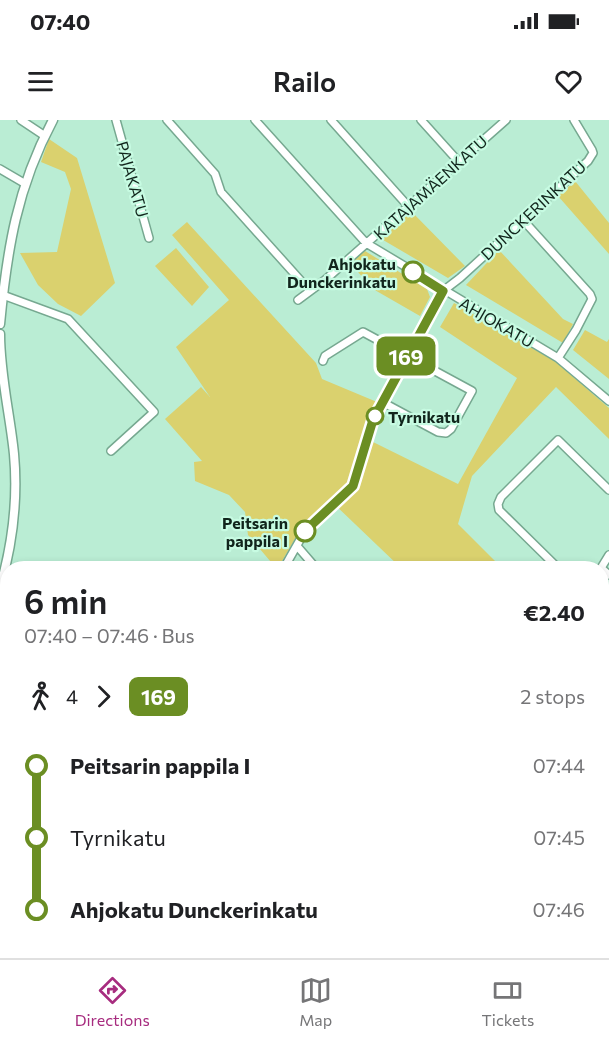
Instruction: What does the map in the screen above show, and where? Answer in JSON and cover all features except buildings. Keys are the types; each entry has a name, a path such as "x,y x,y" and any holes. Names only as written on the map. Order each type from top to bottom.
{"main road":[{"path":"0,324 7,261 24,183 53,120"},
{"path":"0,334 0,354 14,456 15,489 11,533 5,561"}],"street":[{"path":"21,120 45,136"},
{"name":"PAJAKATU","path":"116,120 149,238"},
{"path":"167,120 215,174 221,192 310,291"},
{"name":"AHJOKATU","path":"255,120 366,243 443,291 558,357 609,401"},
{"path":"331,120 408,206"},
{"path":"421,120 458,161"},
{"name":"KATAJAMÄENKATU","path":"298,300 326,280 506,120"},
{"name":"DUNCKERINKATU","path":"443,291 588,161 593,153 574,120"},
{"path":"0,169 24,183"},
{"path":"523,220 592,299 576,330 558,357"},
{"path":"288,561 305,531 353,486 373,420 443,291"},
{"path":"2,295 68,319 154,412 111,451"},
{"path":"323,362 325,356 363,333 472,391 452,429 446,433 438,432 382,402"},
{"path":"551,561 499,510 498,504 501,497 558,440 609,490"},
{"path":"297,546 310,561"}],"shaded area":[{"path":"49,139 77,158 115,283 81,316 58,304 38,285 20,253 57,252 71,189 65,172 41,162"},
{"path":"575,181 609,223 609,254 558,196"},
{"path":"410,210 465,266 448,278 378,237"},
{"path":"187,222 316,363 322,379 377,402 371,441 458,484 517,378 440,327 454,303 556,362 609,408 609,439 556,387 472,476 458,524 495,561 394,561 332,502 299,532 282,561 270,561 248,535 245,512 229,495 195,481 194,462 202,461 165,419 201,387 210,397 176,347 229,300 172,235"},
{"path":"176,248 209,287 192,306 155,266"},
{"path":"499,250 563,319 573,324 563,343 466,285"},
{"path":"365,251 427,289 430,297 420,316 373,289 350,263"},
{"path":"585,330 607,342 609,339 609,379 573,350"}],"bus line":[{"name":"169","path":"305,531 353,486 373,420 443,291 413,272"}],"place":[{"name":"Ahjokatu Dunckerinkatu","path":"413,272"},
{"name":"Tyrnikatu","path":"375,416"},
{"name":"Peitsarin pappila I","path":"305,531"}]}
